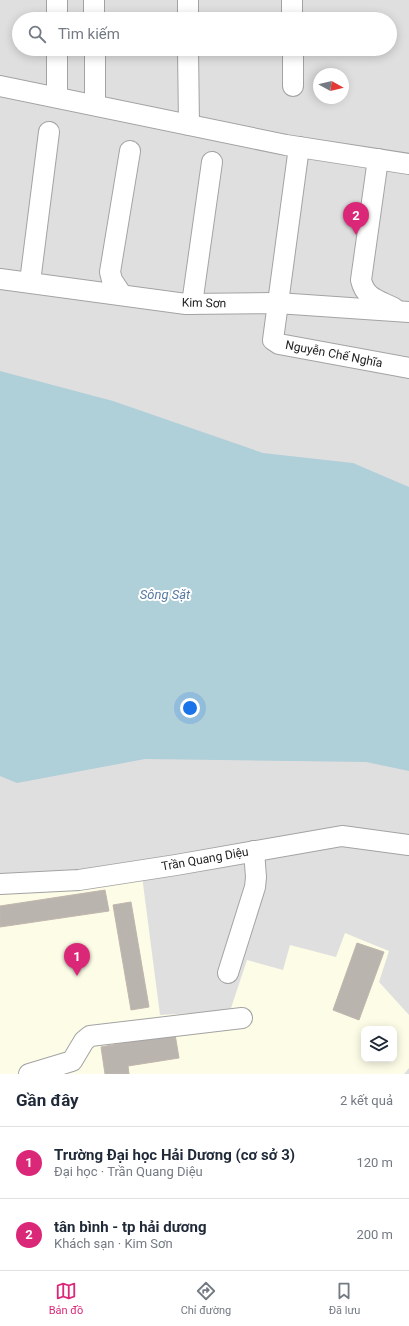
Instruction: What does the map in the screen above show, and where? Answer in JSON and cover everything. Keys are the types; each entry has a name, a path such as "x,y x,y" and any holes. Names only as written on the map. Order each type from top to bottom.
{"street":[{"path":"57,0 57,12"},
{"path":"94,0 94,12"},
{"path":"188,0 188,12"},
{"path":"292,0 292,12"},
{"path":"57,56 57,97"},
{"path":"94,56 95,105"},
{"path":"188,56 189,125"},
{"path":"293,56 294,86"},
{"path":"0,86 299,147 409,164"},
{"path":"30,282 49,132"},
{"path":"277,303 299,147"},
{"path":"122,295 112,280 110,272 130,151"},
{"path":"378,159 361,280 366,294 404,312"},
{"path":"192,304 212,162"},
{"name":"Kim Sơn","path":"0,279 192,304 277,303 404,312"},
{"name":"Nguyễn Chế Nghĩa","path":"277,303 273,340 275,343 409,368"},
{"name":"Trần Quang Diệu","path":"0,884 79,880 176,865 342,836 409,845"},
{"path":"228,973 255,887 256,878 254,851"},
{"path":"29,1074 72,1062 84,1041 90,1036 242,1018"}],"shaded area":[{"path":"0,0 409,0 409,1074 0,1074"},
{"path":"142,876 160,1015 230,1011 247,960 283,970 290,945 336,957 345,933 389,951 379,982 409,1015 409,1068 404,1074 0,1074 0,895"}],"water":[{"name":"Sông Sặt","path":"0,371 113,401 263,453 353,463 409,487 409,771 366,762 145,759 17,783 0,776"}],"building":[{"path":"105,890 109,911 0,927 0,906"},
{"path":"131,902 149,1007 131,1010 113,905"},
{"path":"357,943 384,952 359,1020 333,1010"},
{"path":"175,1034 179,1058 128,1066 129,1074 105,1074 101,1047"}],"place":[{"name":"tân bình - tp hải dương","path":"356,235"},
{"name":"Trường Đại học Hải Dương (cơ sở 3)","path":"77,976"}]}
